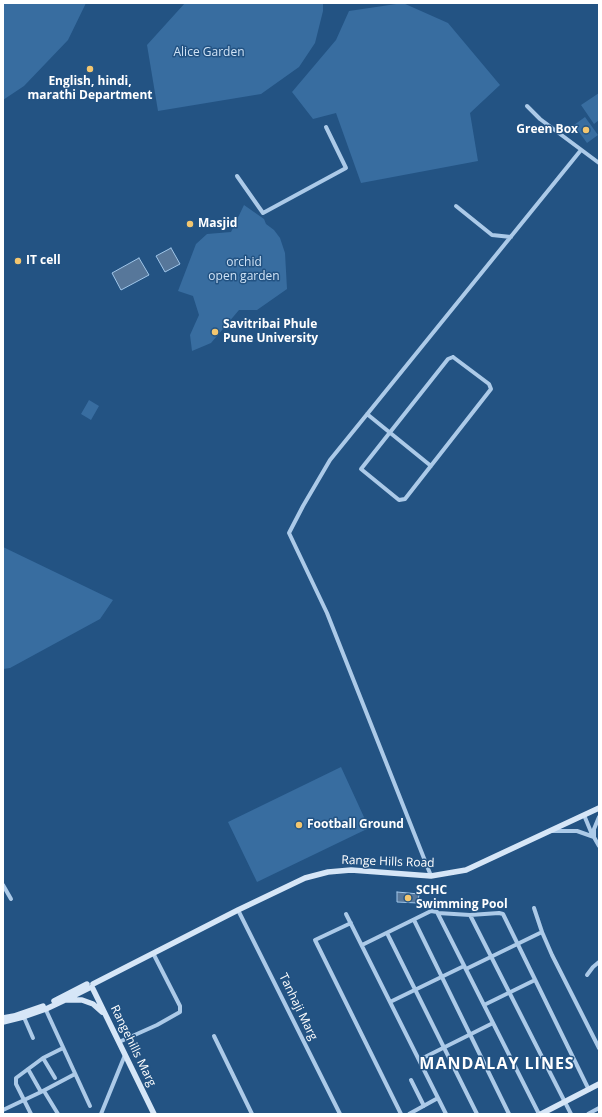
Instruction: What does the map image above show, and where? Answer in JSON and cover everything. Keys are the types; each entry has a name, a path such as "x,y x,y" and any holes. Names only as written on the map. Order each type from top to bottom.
{"street":[{"path":"527,106 540,119 599,163"},
{"path":"237,176 263,213 346,168 326,127"},
{"path":"431,876 327,613 289,533 330,460 581,150"},
{"path":"456,206 492,235 511,237"},
{"path":"449,358 455,358 491,387 490,391 431,466 405,500 396,499 360,469 449,358"},
{"path":"367,414 431,466"},
{"name":"Range Hills Road","path":"45,1007 65,1000 153,953 305,878 328,872 351,870 431,876 466,870 599,808"},
{"path":"584,815 599,846"},
{"path":"594,837 594,829 599,816"},
{"path":"550,831 572,830 594,837"},
{"path":"3,885 11,899"},
{"path":"534,908 552,955 599,1048"},
{"name":"Tanhaji Marg","path":"238,910 340,1114"},
{"path":"362,945 431,911 438,913 503,914 589,1090"},
{"path":"438,913 540,1114 599,1085"},
{"path":"346,914 446,1114"},
{"path":"470,914 571,1114"},
{"path":"414,920 509,1114"},
{"path":"351,923 315,940 401,1114"},
{"path":"390,1002 442,977 492,957 542,932"},
{"path":"387,933 477,1114"},
{"path":"119,1042 157,1025 180,1012 180,1006 153,953"},
{"path":"586,975 599,962"},
{"path":"484,1005 535,980"},
{"path":"3,1022 45,1007 55,1000 90,986"},
{"name":"Rangehills Marg","path":"90,986 154,1114"},
{"path":"65,1000 76,999 89,1002 105,1014"},
{"path":"45,1007 90,1106"},
{"path":"3,1018 22,1015"},
{"path":"22,1015 33,1038"},
{"path":"419,1060 493,1023"},
{"path":"214,1036 252,1114"},
{"path":"31,1114 16,1084 16,1078 43,1058 63,1048"},
{"path":"101,1114 125,1054"},
{"path":"43,1058 55,1078"},
{"path":"28,1068 58,1114"},
{"path":"3,1110 43,1092 75,1074"},
{"path":"411,1080 424,1106"},
{"path":"409,1114 438,1098"},
{"path":"588,1114 599,1108"}],"green space":[{"path":"3,3 86,3 68,40 24,86 3,100"},
{"name":"Alice Garden","path":"185,3 323,3 323,11 315,43 299,67 261,94 158,111 147,45"},
{"path":"403,3 448,23 500,85 470,113 478,161 361,183 336,113 313,119 292,92 336,40 349,11"},
{"path":"599,93 599,120 594,124 581,105"},
{"name":"Green Box","path":"585,117 598,135 587,143 574,125"},
{"name":"orchid open garden","path":"244,205 264,219 266,224 274,230 280,238 285,253 287,289 257,310 239,310 211,343 192,351 190,335 199,315 193,296 178,291 196,244 207,234 231,232"},
{"path":"89,400 99,406 91,420 81,414"},
{"path":"3,547 113,600 100,619 10,668 3,669"},
{"name":"Football Ground","path":"341,767 369,828 257,882 228,822"}],"shaded area":[{"path":"171,248 180,264 165,272 156,256"},
{"path":"139,258 149,275 121,290 112,273"},
{"name":"SCHC Swimming Pool","path":"397,892 419,894 418,903 397,902"}],"place":[{"name":"English, hindi, marathi Department","path":"90,69"},
{"name":"Green Box","path":"586,130"},
{"name":"Masjid","path":"190,224"},
{"name":"IT cell","path":"18,261"},
{"name":"Savitribai Phule Pune University","path":"215,332"},
{"name":"Football Ground","path":"299,825"},
{"name":"SCHC Swimming Pool","path":"408,898"}],"district":[{"name":"MANDALAY LINES","path":"497,1064"}]}
